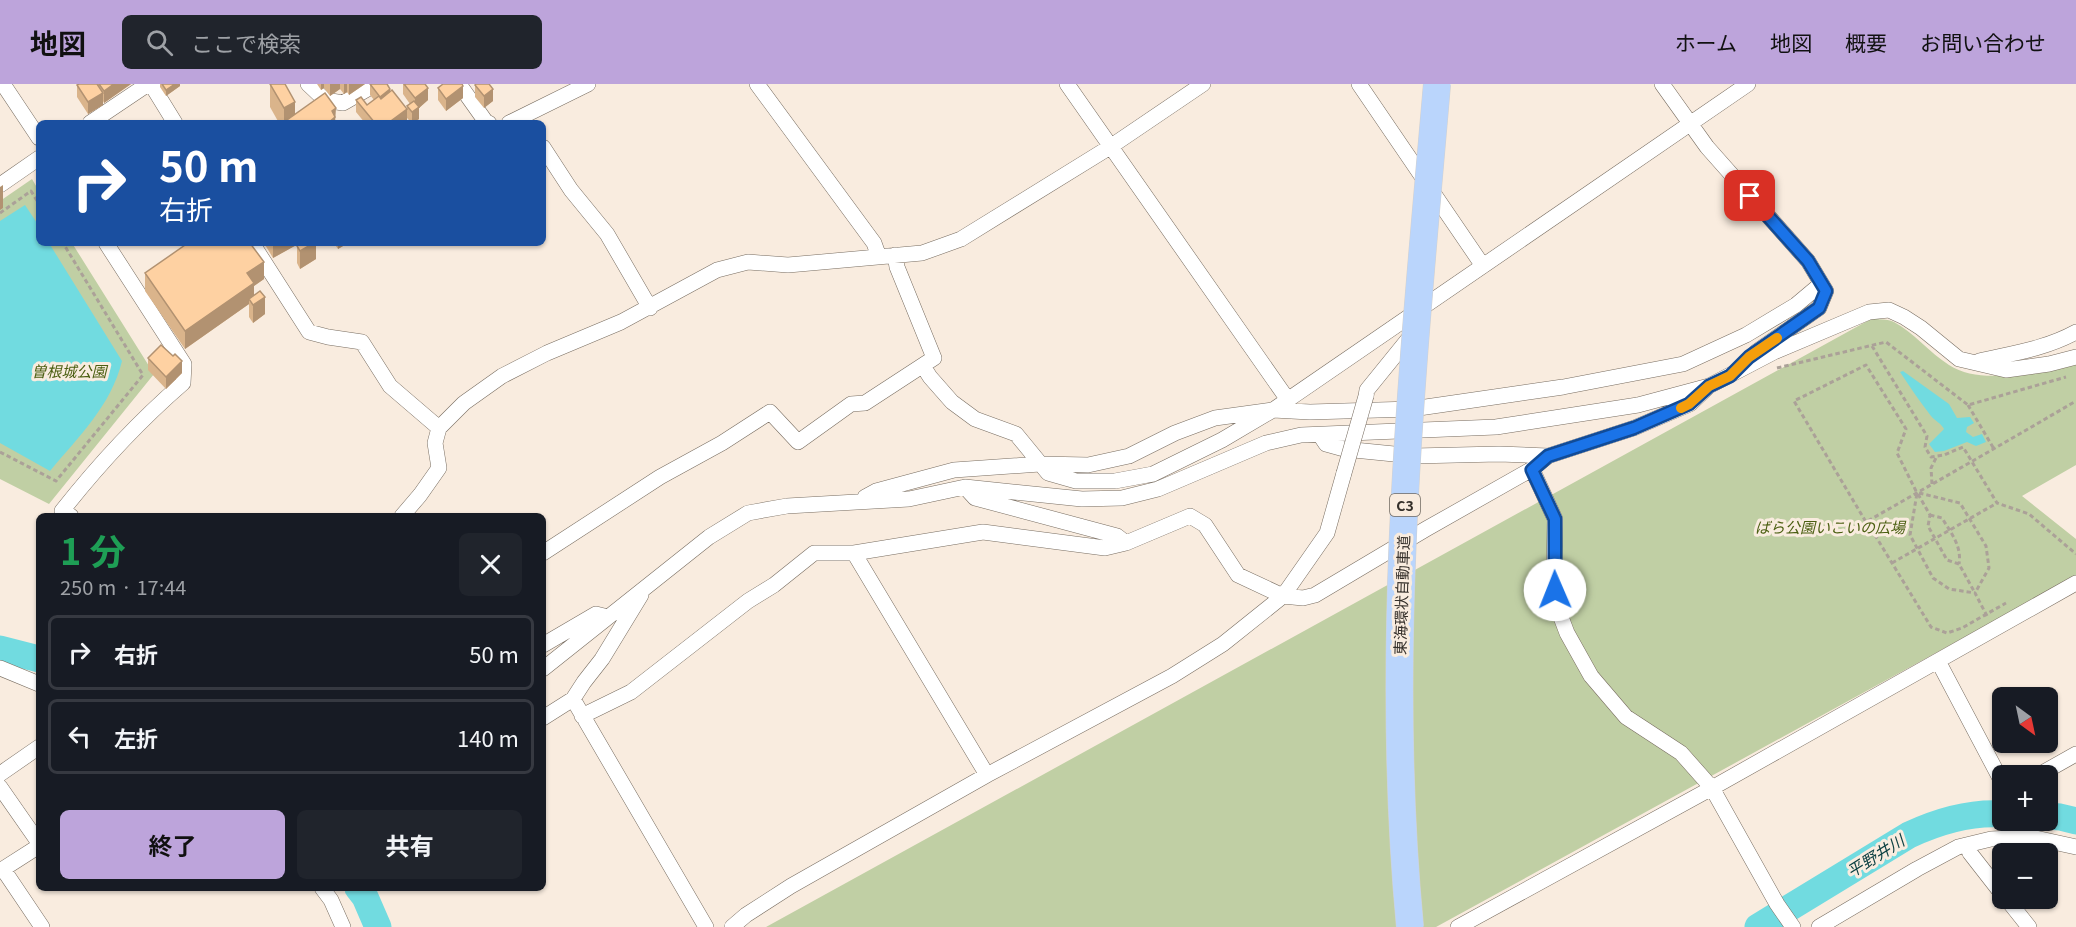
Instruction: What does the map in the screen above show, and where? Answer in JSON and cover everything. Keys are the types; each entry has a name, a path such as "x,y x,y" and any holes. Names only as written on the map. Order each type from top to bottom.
{"highway":[{"name":"東海環状自動車道","path":"1410,927 1405,880 1399,738 1400,588 1418,318 1437,84"}],"street":[{"path":"3,84 36,134"},
{"path":"95,120 149,84 173,120"},
{"path":"308,84 325,100 343,103 376,84"},
{"path":"459,84 485,120"},
{"path":"527,119 588,84"},
{"path":"757,84 874,243 879,257"},
{"path":"1067,84 1288,400"},
{"path":"405,513 439,468 435,443 439,428 464,403 502,376 547,353 650,308 717,270 748,262 788,265 922,253 961,239 1110,147 1203,84"},
{"path":"1359,84 1484,266"},
{"path":"1662,84 1707,147 1808,261 1826,291 1819,308 1749,357 1730,376"},
{"path":"546,667 709,537 748,513 787,506 909,499 965,487 1082,499 1122,498 1156,481 1273,410 1748,84"},
{"path":"546,152 571,190 607,234 650,308"},
{"path":"0,185 36,160"},
{"path":"66,513 62,510 95,468 150,411 183,383 184,364 108,246"},
{"path":"254,246 309,332 362,342 390,386 439,428"},
{"path":"546,551 660,477 722,443 770,412 798,442 850,404 865,403 934,358 897,267 895,255"},
{"path":"857,501 876,491 954,470 1040,464 1088,465 1129,456 1175,433 1215,418 1273,410 1310,412 1412,409 1563,387 1683,364 1746,334 1796,305 1821,284"},
{"path":"732,927 746,915 791,886 987,775 1172,676 1223,644 1283,596 1327,532 1367,390 1448,290"},
{"path":"923,366 952,402 975,418 1016,434 1048,473 1077,481 1115,482 1156,481 1266,443 1301,435 1496,426 1638,405 1709,386 1774,352 1869,312 1889,310 1921,328 1959,359 2006,370 2049,364 2076,357"},
{"path":"1974,362 2028,352 2076,332"},
{"path":"1320,435 1326,444 1344,449 1402,455 1548,456 1634,428 1689,404 1709,386"},
{"path":"582,716 632,692 748,601 774,585 814,553 854,553 983,532 1105,548 1126,543 1190,516 1205,525 1238,575 1283,596 1303,598 1315,596 1426,529 1532,470 1548,456"},
{"path":"1532,470 1555,519 1556,604 1572,642 1591,676 1626,717 1681,753 1712,788 1777,904 1793,927"},
{"path":"965,487 975,498 1117,536 1126,543"},
{"path":"854,553 987,775"},
{"path":"1458,927 1712,788 2076,583"},
{"path":"546,716 573,699 602,659 645,587"},
{"path":"546,643 596,614 608,617"},
{"path":"1938,660 1993,765"},
{"path":"0,668 36,683"},
{"path":"573,699 706,927"},
{"path":"0,774 36,749"},
{"path":"2056,765 2076,754"},
{"path":"0,787 36,840"},
{"path":"1819,927 1917,869 1967,845 1991,839 2031,837 2076,847"},
{"path":"1967,845 1992,881"},
{"path":"36,846 1,870 42,927"},
{"path":"324,891 331,900 343,927"},
{"path":"2015,909 2029,927"}],"path":[{"path":"0,213 31,191 36,199"},
{"path":"0,452 56,481 143,375 65,246"},
{"path":"1776,368 1886,342 1968,405 1994,449"},
{"path":"1872,346 1927,436 1925,447 1931,457 1963,447 1997,503 2029,514 2076,554"},
{"path":"1959,564 1947,560 1928,526 1930,515 1897,453 1906,429 1866,364 1794,401 1931,627 1947,633 2006,603"},
{"path":"1968,405 2067,376"},
{"path":"1866,522 2076,401"},
{"path":"1932,484 1931,468 1937,456"},
{"path":"1917,493 1960,502 1986,546 1989,568 1975,593"},
{"path":"1917,493 1910,535 1933,578 1948,589 1975,593"},
{"path":"1892,563 1997,503"},
{"path":"1930,515 1942,518 1949,530 1961,552 1959,564 1994,629"}],"green space":[{"name":"曽根城公園","path":"32,179 36,186 36,246 74,246 154,374 49,504 0,479 0,201"},
{"name":"ばら公園いこいの広場","path":"1871,319 1894,322 1935,355 1963,372 1978,375 2012,375 2076,362 2076,465 2022,496 2076,539 2076,576 1436,927 766,927"}],"water":[{"name":"曽根城公園","path":"25,205 36,222 36,246 51,246 122,361 110,392 93,420 50,471 0,443 0,221"},
{"path":"1903,371 1949,404 1957,418 1970,417 1974,423 1967,427 1966,432 1973,437 1982,434 1986,442 1976,446 1967,442 1935,452 1929,444 1944,429 1919,400 1900,372"}],"building":[{"path":"97,84 103,93 88,102 77,85"},
{"path":"99,84 114,84 104,91"},
{"path":"162,84 175,84 166,90"},
{"path":"270,84 285,84 295,102 284,108"},
{"path":"370,84 387,84 390,89 380,97"},
{"path":"404,84 425,84 428,88 415,98"},
{"path":"443,84 462,84 463,86 446,99 438,88"},
{"path":"476,84 489,84 493,89 484,96"},
{"path":"392,90 407,109 392,120 373,120 356,100 361,97 367,105 379,96 381,99"},
{"path":"325,93 336,108 332,111 335,117 332,120 287,120"},
{"path":"414,101 419,107 412,112 407,106"},
{"path":"184,246 252,246 264,262 247,273 254,283 185,331 145,273"},
{"path":"297,246 309,246 300,251"},
{"path":"260,291 265,297 253,305 249,299"},
{"path":"161,345 182,361 166,377 148,358"}],"waterway":[{"name":"平野井川","path":"0,649 36,658"},
{"name":"平野井川","path":"1758,927 1909,835 1954,818 1992,814"},
{"name":"平野井川","path":"2058,817 2076,821"},
{"name":"平野井川","path":"360,891 378,927"}],"slow traffic":[{"path":"1681,408 1709,386 1730,376 1749,357 1777,338"}],"route":[{"path":"1555,590 1555,519 1532,470 1548,456 1634,428 1689,404 1709,386 1730,376 1749,357 1819,308 1826,291 1808,261 1750,196"}]}
